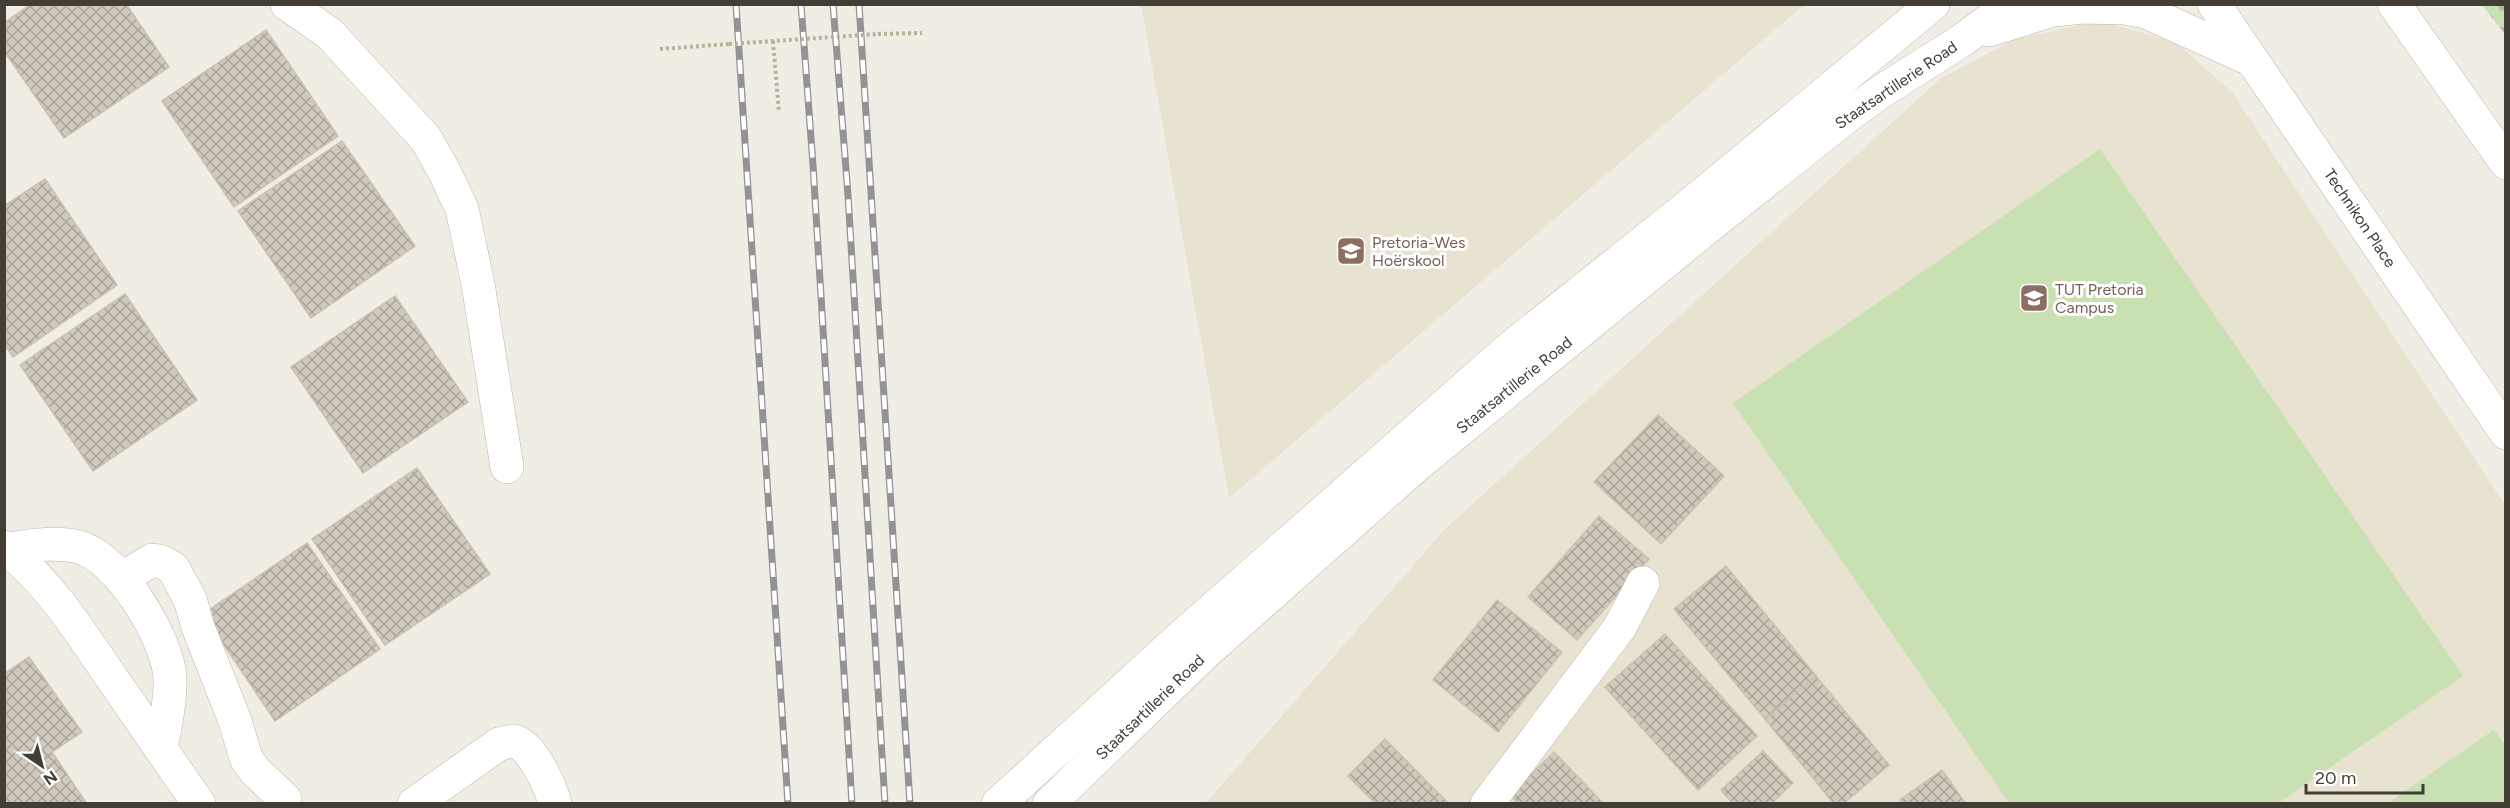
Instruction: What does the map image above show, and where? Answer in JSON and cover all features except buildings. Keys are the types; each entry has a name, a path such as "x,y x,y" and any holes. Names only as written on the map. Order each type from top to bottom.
{"street":[{"path":"287,4 330,34 426,139 449,181 462,209 478,284 507,467"},
{"name":"Staatsartillerie Road","path":"998,804 1182,636 1509,349 1921,15 1939,4"},
{"name":"Staatsartillerie Road","path":"1053,800 1204,654 1417,465 1841,121 1882,91 1961,41 2011,4"},
{"name":"Technikon Place","path":"2214,4 2505,433"},
{"path":"2237,4 2252,60"},
{"path":"2394,4 2505,163"},
{"path":"1961,41 1982,32 2053,10 2083,7 2125,8 2146,12 2252,60"},
{"path":"6,548 60,543 82,548 108,565 134,592 161,644 170,676 169,702 161,749"},
{"path":"6,548 19,558 48,590 77,628 199,804"},
{"path":"121,579 152,560 160,561 173,568 190,599 198,627 235,721 246,758 255,771 285,799"},
{"path":"1487,804 1620,627 1643,583"},
{"path":"414,804 499,744 512,741 522,744 538,763 555,804"}],"path":[{"path":"660,49 922,33"},
{"path":"773,42 779,112"}],"shaded area":[{"name":"Pretoria-Wes Hoërskool","path":"1141,4 1804,4 1804,5 1229,498"},
{"name":"TUT Pretoria Campus","path":"2100,21 2175,42 2232,92 2505,505 2505,803 1205,804 1445,529 1940,79 2015,39"}],"green space":[{"path":"2482,5 2505,5 2505,34"},
{"path":"2100,149 2463,676 2278,803 2009,803 1733,403"},
{"path":"2494,730 2505,745 2505,803 2388,803"}],"railway":[{"path":"736,4 788,804"},
{"path":"801,4 852,804"},
{"path":"833,4 848,195 885,804"},
{"path":"859,4 910,804"}],"place":[{"name":"Pretoria-Wes Hoërskool","path":"1351,251"},
{"name":"TUT Pretoria Campus","path":"2034,298"}]}
